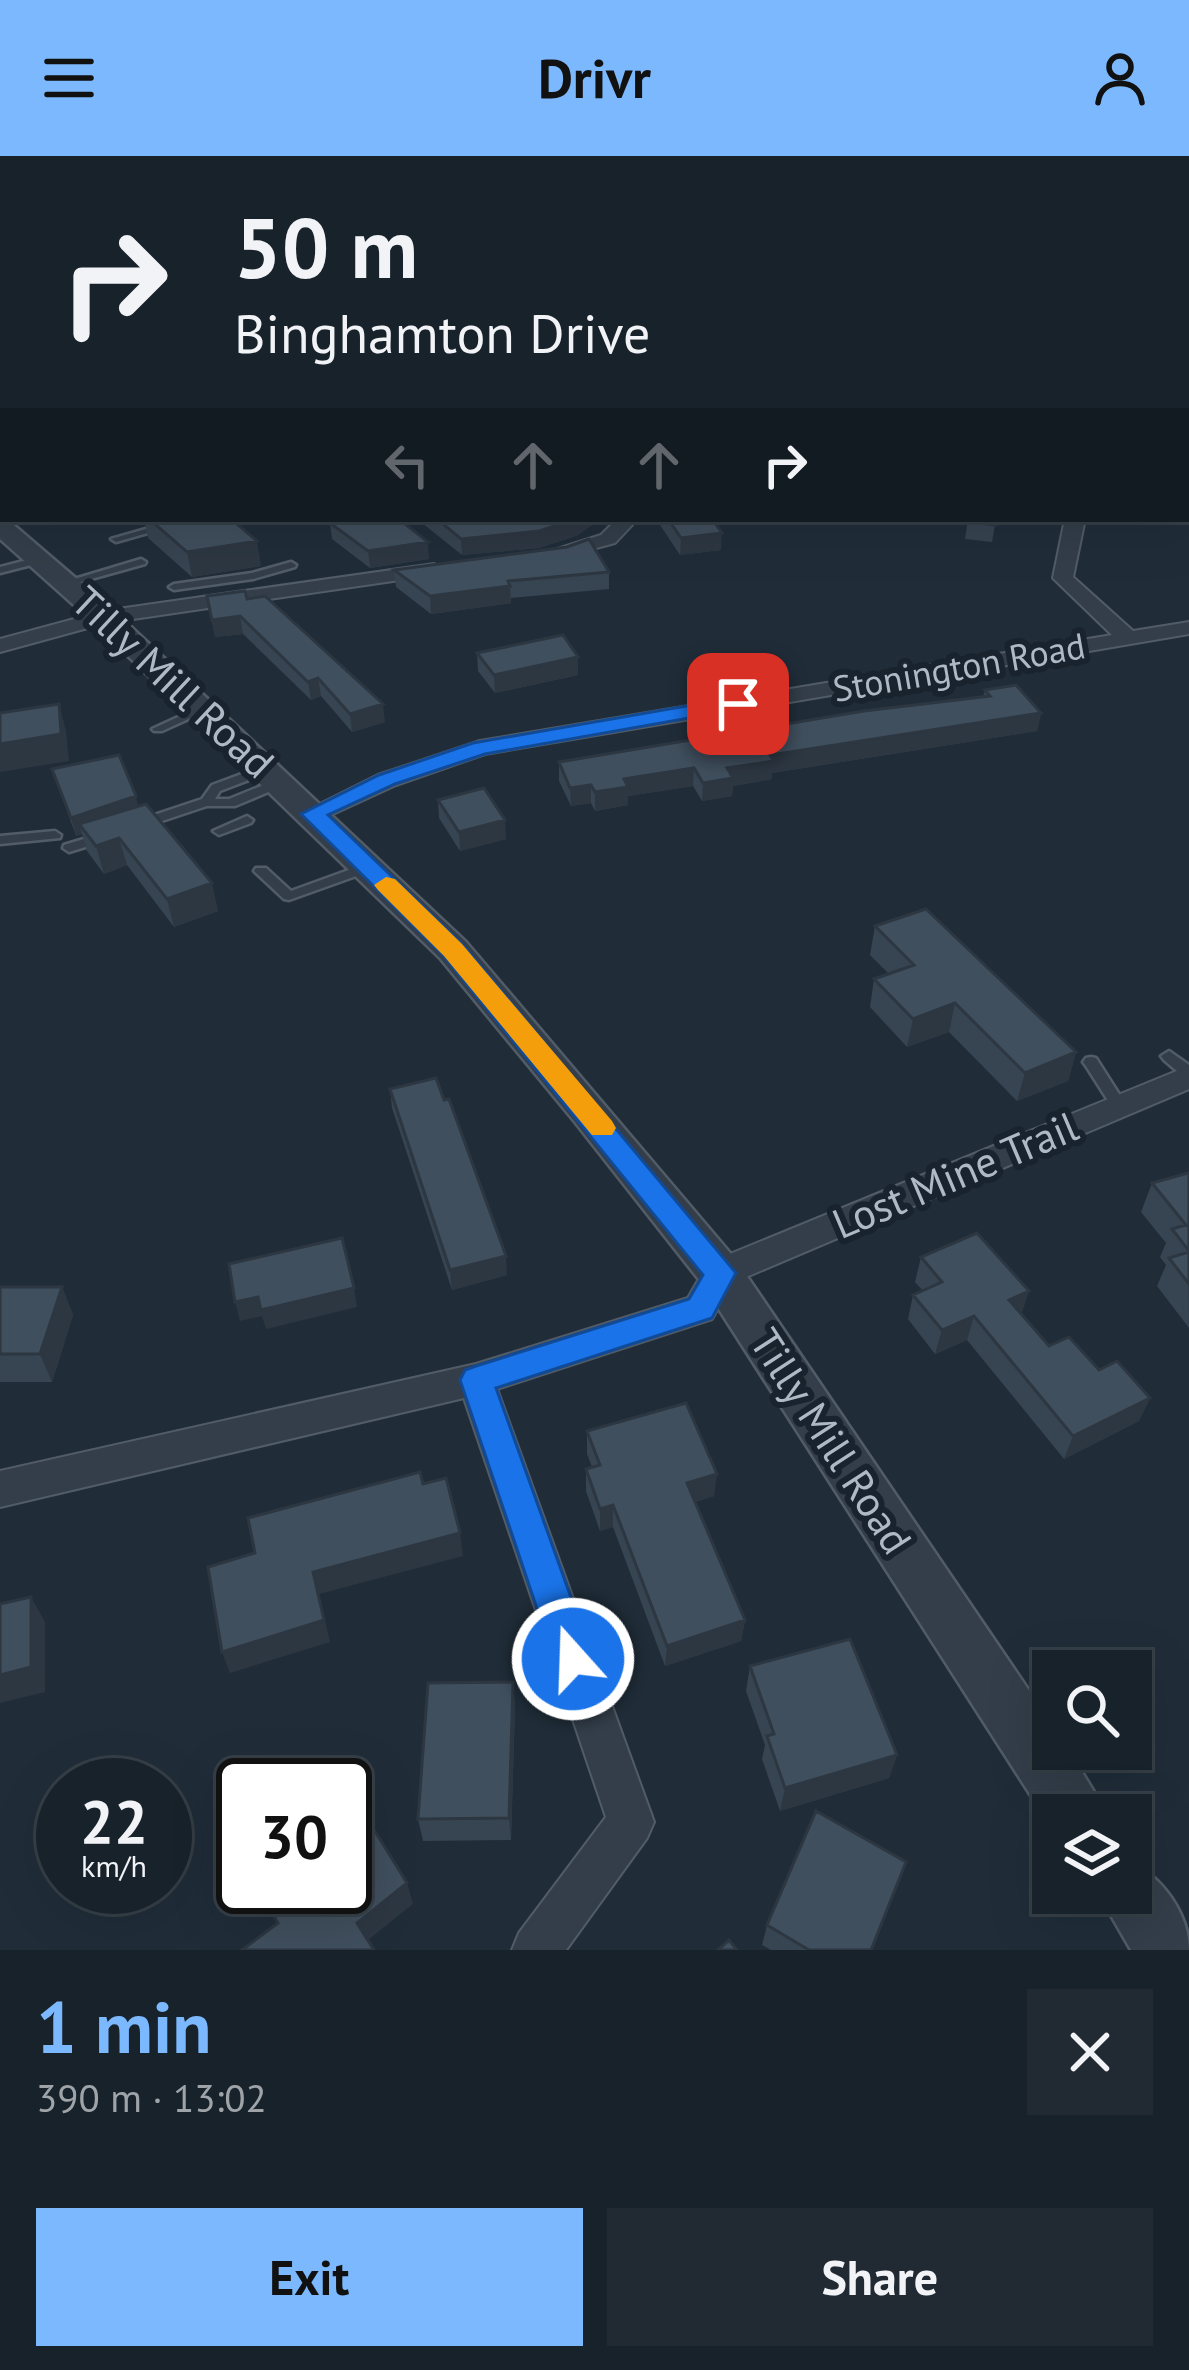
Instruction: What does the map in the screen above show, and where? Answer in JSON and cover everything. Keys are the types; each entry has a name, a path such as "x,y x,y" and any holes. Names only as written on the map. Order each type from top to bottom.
{"street":[{"path":"529,557 608,539 621,522"},
{"path":"1074,522 1063,578 1128,638"},
{"name":"Tilly Mill Road","path":"0,526 104,616 453,950 720,1273 1064,1794"},
{"path":"0,646 104,616 458,566 428,543"},
{"name":"Stonington Road","path":"286,788 387,780 480,748 1189,628"},
{"name":"Lost Mine Trail","path":"720,1273 1119,1106 1182,1069"},
{"path":"0,1490 476,1380 700,1309 720,1273"},
{"path":"476,1380 631,1822 536,1950"}],"lane":[{"path":"116,539 181,522"},
{"path":"0,571 39,560"},
{"path":"66,583 141,562"},
{"path":"174,586 253,577 291,565"},
{"path":"158,729 202,709"},
{"path":"127,828 206,802 231,803 286,788"},
{"path":"219,831 247,820"},
{"path":"68,848 108,835"},
{"path":"0,840 56,836"},
{"path":"261,871 289,896 368,867"},
{"path":"1091,1062 1119,1106"}],"building":[{"path":"152,522 235,522 257,541 187,552"},
{"path":"403,522 428,542 368,551 330,523"},
{"path":"441,522 568,522 539,531 461,539"},
{"path":"670,522 714,522 722,533 681,538"},
{"path":"589,539 609,572 508,581 510,586 430,596 394,570 567,547"},
{"path":"245,591 247,599 265,596 383,704 350,714 318,678 308,682 240,616 212,620 207,596"},
{"path":"563,635 578,657 494,675 477,653"},
{"path":"1016,685 1041,713 770,755 774,761 727,768 733,778 703,783 694,768 624,779 628,787 595,792 591,785 570,788 559,762 864,711 990,696 985,690"},
{"path":"59,704 61,734 0,744 0,713"},
{"path":"119,755 136,796 71,818 52,769"},
{"path":"484,788 505,820 459,832 438,800"},
{"path":"146,804 212,883 167,899 119,838 96,846 79,824"},
{"path":"926,909 1076,1052 1025,1073 955,1003 913,1019 874,979 914,965 875,926"},
{"path":"436,1078 444,1100 449,1099 506,1256 450,1270 390,1089"},
{"path":"1188,1173 1189,1251 1172,1229 1186,1225 1152,1183"},
{"path":"977,1233 1029,1291 1009,1300 1049,1346 1069,1337 1099,1370 1117,1361 1150,1398 1073,1436 974,1316 942,1330 913,1295 942,1282 921,1257"},
{"path":"342,1238 354,1288 261,1310 258,1297 235,1302 229,1264"},
{"path":"1189,1252 1189,1284 1169,1258"},
{"path":"0,1287 62,1287 40,1354 0,1354"},
{"path":"686,1403 717,1474 687,1483 745,1620 667,1646 613,1505 600,1509 586,1469 600,1465 587,1431"},
{"path":"420,1472 423,1484 446,1478 460,1533 313,1572 324,1620 222,1652 208,1567 255,1553 248,1518"},
{"path":"31,1597 31,1667 0,1675 0,1604"},
{"path":"850,1639 897,1755 785,1788 767,1736 774,1734 750,1666"},
{"path":"513,1682 509,1818 418,1819 428,1683"},
{"path":"816,1811 906,1862 871,1950 809,1950 767,1925"},
{"path":"372,1826 407,1883 372,1911"},
{"path":"273,1914 368,1914 357,1923 374,1950 242,1950 278,1923"},
{"path":"729,1940 737,1950 718,1950"}],"slow traffic":[{"path":"386,885 453,950 602,1128"}],"route":[{"path":"573,1659 476,1380 700,1309 720,1273 453,950 313,814 387,780 480,748 738,704"}]}
